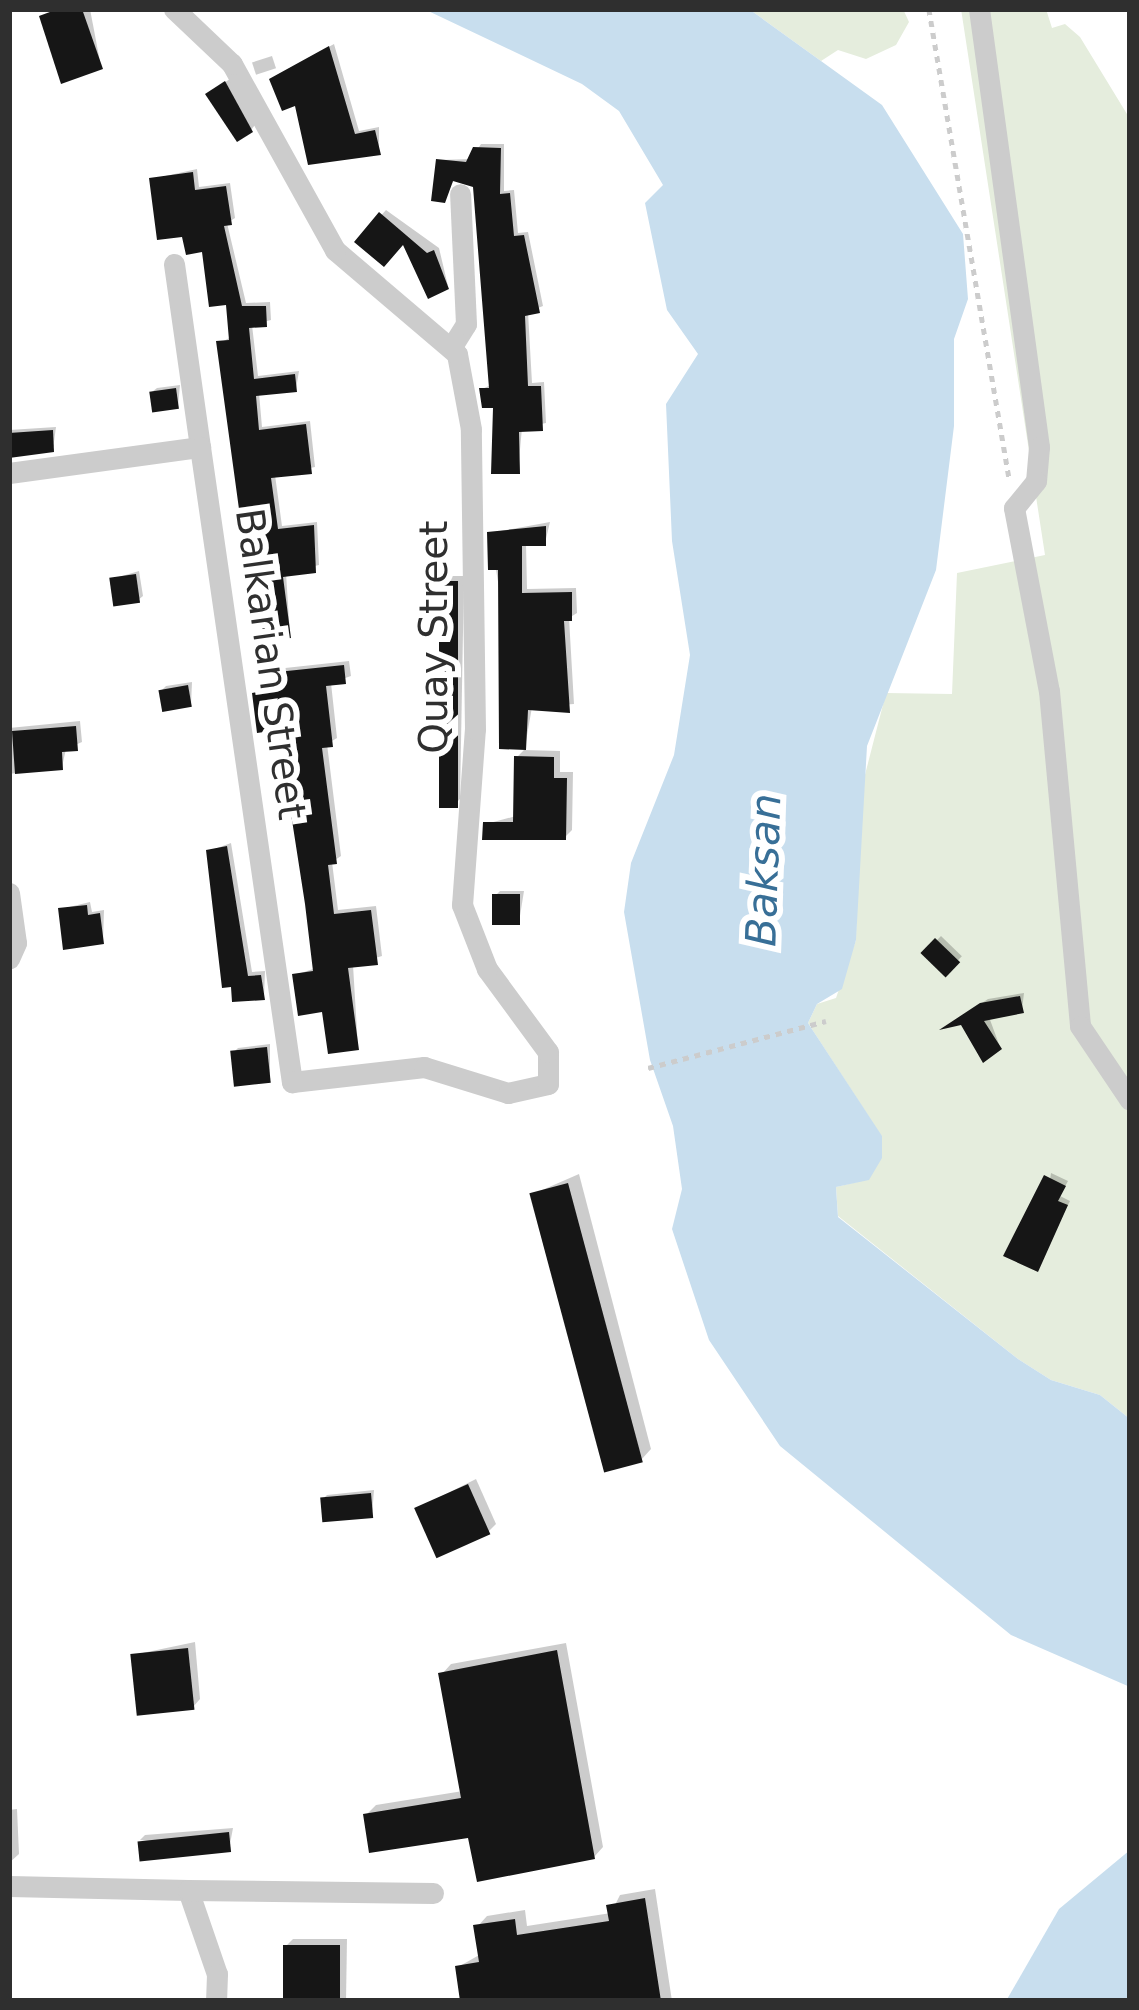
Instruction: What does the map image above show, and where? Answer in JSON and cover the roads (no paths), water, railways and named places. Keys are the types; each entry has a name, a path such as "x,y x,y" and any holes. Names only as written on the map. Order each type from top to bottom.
{"street":[{"path":"173,9 232,64 335,250 451,348 466,324 460,194"},
{"path":"979,9 1039,447 1036,481 1014,508 1049,691 1080,1026 1130,1100"},
{"name":"Balkarian Street","path":"174,265 292,1082"},
{"name":"Quay Street","path":"292,1082 424,1067 527,1094 552,1075 548,1052 477,951 462,905 475,729 471,429 451,348"},
{"path":"9,473 200,447"},
{"path":"9,893 16,944 9,959"},
{"path":"9,1886 433,1894"},
{"path":"188,1890 218,1974 217,2001"}],"water":[{"name":"Baksan","path":"424,9 749,9 882,105 963,234 968,299 954,339 954,426 936,570 867,746 856,940 842,989 817,1004 808,1023 882,1136 882,1158 869,1180 836,1187 838,1217 1018,1359 1051,1380 1100,1395 1130,1419 1130,1687 1011,1635 780,1446 709,1340 672,1229 682,1189 673,1126 650,1060 624,912 631,863 674,755 690,655 672,541 666,404 698,354 667,310 645,203 663,185 619,111 582,84"},
{"path":"1130,1850 1130,2001 1006,2001 1059,1909"}]}
